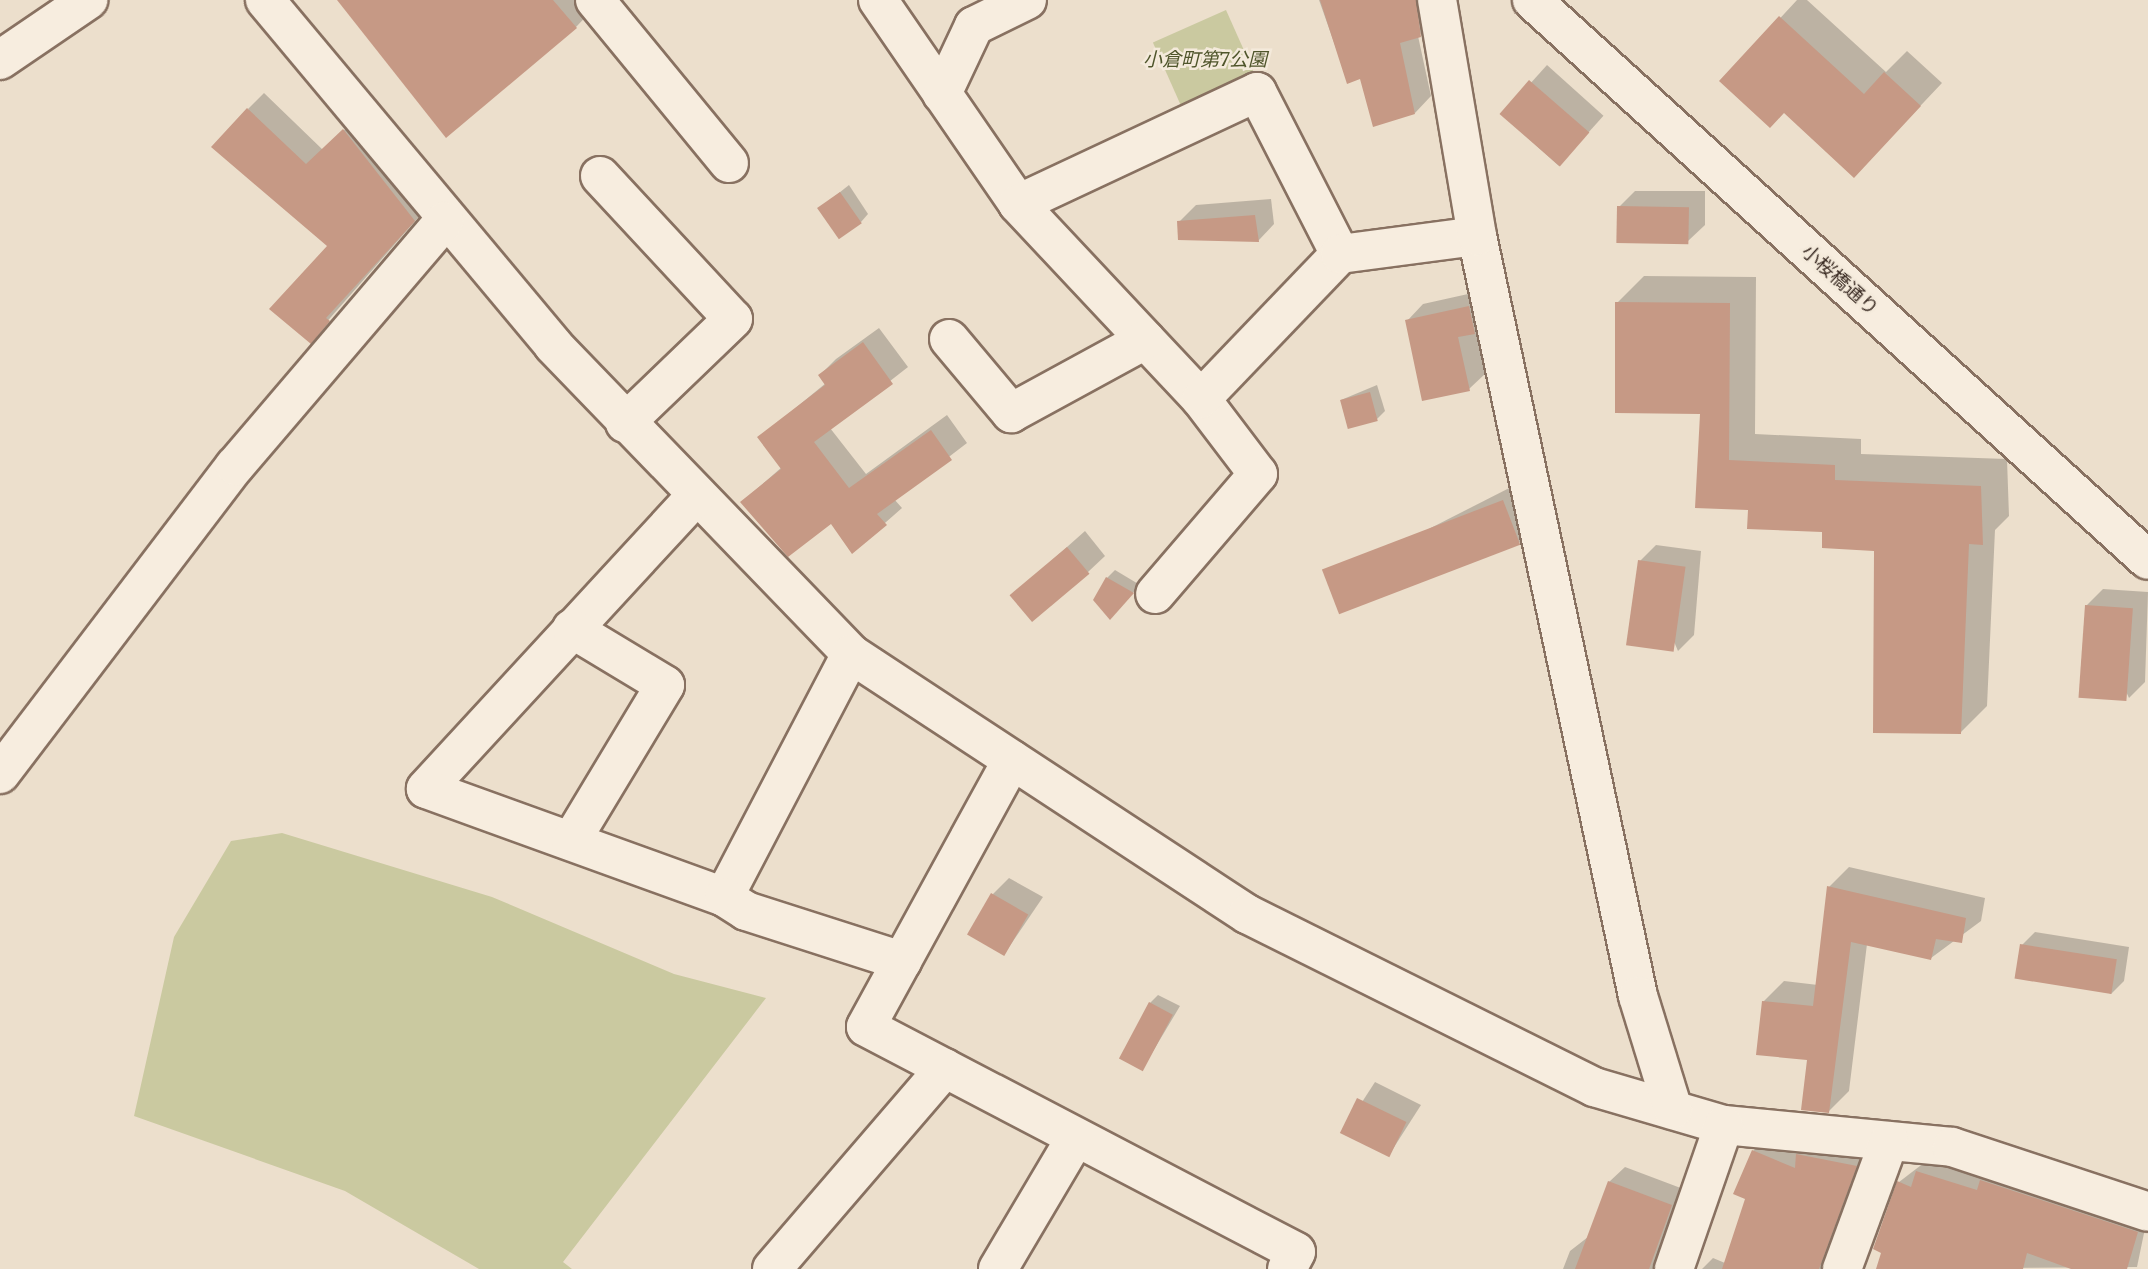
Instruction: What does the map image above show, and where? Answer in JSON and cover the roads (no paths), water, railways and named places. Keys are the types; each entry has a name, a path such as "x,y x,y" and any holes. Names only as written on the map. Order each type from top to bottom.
{"street":[{"path":"0,60 88,0"},
{"path":"265,0 444,220 625,423 851,654 1247,914 1594,1087 1724,1125 1952,1147 2148,1212"},
{"path":"596,0 729,163"},
{"path":"878,0 1018,204 1201,399 1258,474 1155,594"},
{"path":"942,94 974,26 1027,0"},
{"path":"1437,0 1477,236 1639,996 1673,1110"},
{"name":"小桜橋通り","path":"1532,0 2148,560"},
{"path":"1018,204 1257,92 1340,254"},
{"path":"600,176 733,319 625,423"},
{"path":"0,775 235,466 444,220"},
{"path":"1201,399 1340,254 1477,236"},
{"path":"949,340 1011,413 1145,340"},
{"path":"695,497 426,789 724,897 746,911 902,961"},
{"path":"571,841 665,685 572,629"},
{"path":"724,897 851,654"},
{"path":"1012,760 866,1027 1296,1252 1287,1269"},
{"path":"772,1269 945,1068"},
{"path":"1674,1269 1724,1125"},
{"path":"998,1269 1076,1137"},
{"path":"1842,1269 1889,1141"}],"park label":[{"name":"小倉町第7公園","path":"1205,60"}]}
